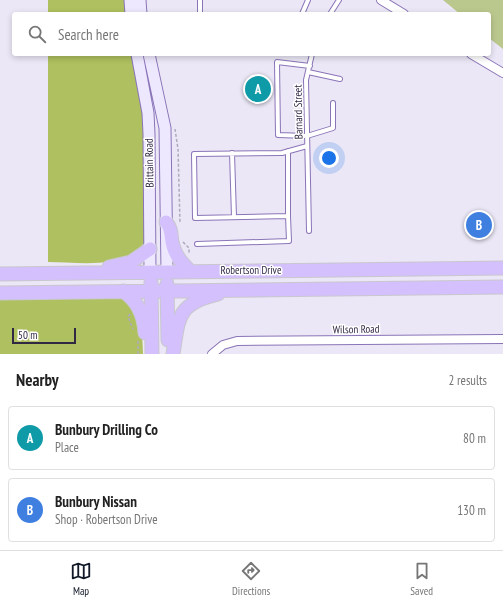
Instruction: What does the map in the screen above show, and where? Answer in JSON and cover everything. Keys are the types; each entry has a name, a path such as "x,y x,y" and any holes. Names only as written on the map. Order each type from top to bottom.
{"highway":[{"path":"166,222 171,228 173,246 178,258 190,271"},
{"path":"99,273 108,267 131,262 150,249"},
{"name":"Robertson Drive","path":"0,274 503,268"},
{"path":"167,272 168,354"},
{"path":"150,273 152,354"},
{"name":"Robertson Drive","path":"235,290 503,287"},
{"path":"0,293 235,290"},
{"path":"173,354 175,330 180,316 188,306 210,296 235,290"},
{"path":"123,291 133,298 141,311 148,354"}],"main road":[{"path":"130,0 131,12"},
{"path":"140,0 141,12"},
{"name":"Brittain Road","path":"137,56 148,113 150,273"},
{"name":"Brittain Road","path":"149,56 165,128 167,272"}],"street":[{"path":"381,0 401,12"},
{"path":"474,56 503,73"},
{"name":"Wilson Road","path":"212,354 223,346 237,341 503,339"}],"lane":[{"path":"200,0 200,12"},
{"path":"303,12 308,0"},
{"path":"332,12 339,0"},
{"name":"Barnard Street","path":"309,231 306,80 312,56"},
{"path":"310,66 277,62 278,135 307,136 332,128 332,103"},
{"path":"308,72 340,79"},
{"path":"288,216 195,218 194,154 288,151 307,146"},
{"path":"197,244 289,241 288,151"},
{"path":"232,153 234,217"}],"green space":[{"path":"48,0 126,0 127,12 48,12"},
{"path":"443,0 503,0 503,49 491,40 491,12 458,12"},
{"path":"48,56 134,56 144,110 146,240 138,250 127,257 115,261 102,263 48,262"},
{"path":"124,298 137,317 141,331 143,354 0,354 0,299"}],"place":[{"name":"Bunbury Drilling Co","path":"258,89"},
{"name":"Bunbury Nissan","path":"479,225"}]}
